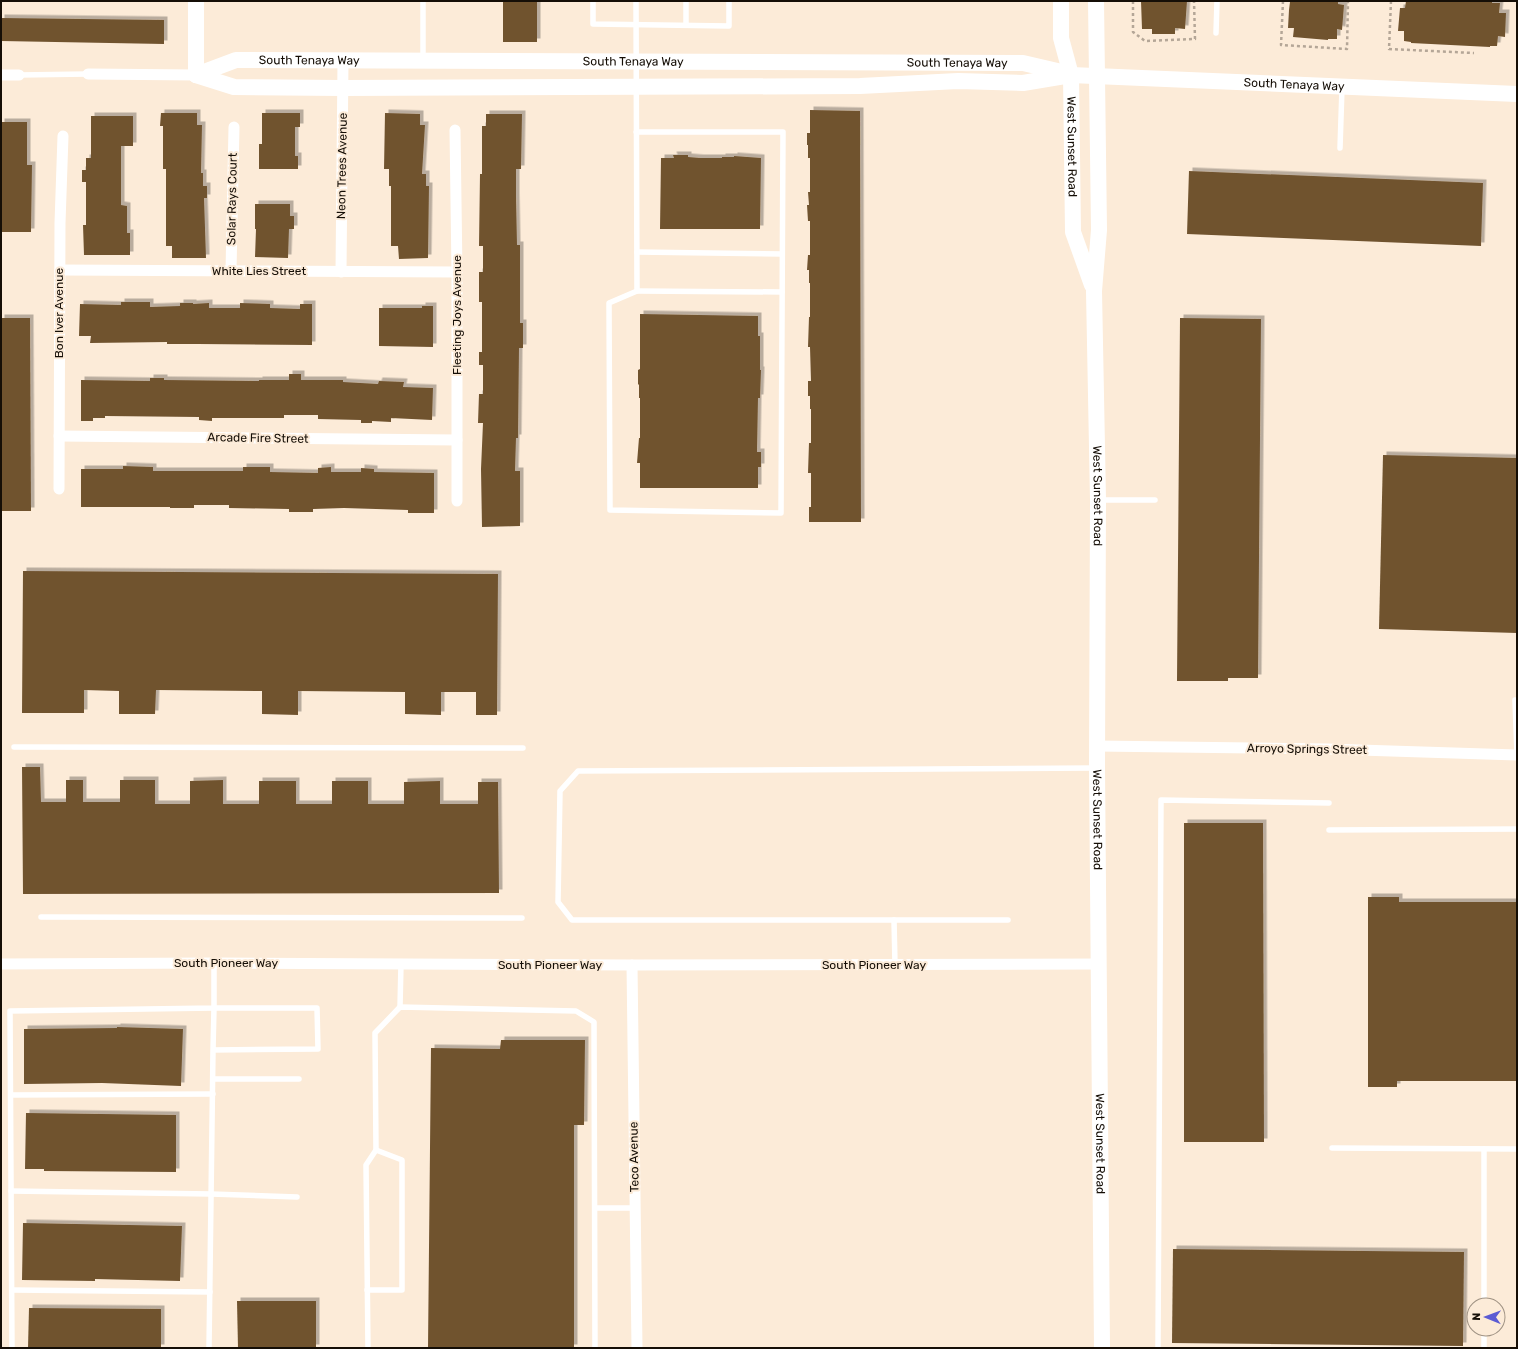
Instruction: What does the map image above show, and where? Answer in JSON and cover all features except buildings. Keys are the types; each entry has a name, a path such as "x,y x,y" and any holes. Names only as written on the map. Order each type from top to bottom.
{"street":[{"path":"196,1 196,75"},
{"name":"West Sunset Road","path":"1061,1 1061,38 1071,75 1073,232 1094,291"},
{"name":"West Sunset Road","path":"1096,1 1099,230 1094,291 1098,500 1097,768 1102,1348"},
{"name":"South Tenaya Way","path":"196,75 236,60 423,62 1023,63 1071,75 1517,94"},
{"name":"Neon Trees Avenue","path":"341,272 343,61"},
{"name":"South Tenaya Way","path":"88,74 196,75 234,87 343,88 860,86 958,81 1023,83 1071,75"},
{"path":"1,75 19,75"},
{"name":"Solar Rays Court","path":"231,271 234,127"},
{"name":"Fleeting Joys Avenue","path":"455,130 458,272 457,501"},
{"name":"Bon Iver Avenue","path":"58,489 63,136"},
{"name":"White Lies Street","path":"60,270 458,272"},
{"name":"Arcade Fire Street","path":"59,436 457,440"},
{"name":"Arroyo Springs Street","path":"1097,746 1328,749 1517,755"},
{"name":"South Pioneer Way","path":"6,964 1099,964"},
{"name":"Teco Avenue","path":"632,965 637,1348"}],"lane":[{"path":"423,62 424,1"},
{"path":"593,1 593,24 729,26 729,1"},
{"path":"636,1 637,291"},
{"path":"686,1 686,25"},
{"path":"1216,33 1217,1"},
{"path":"19,75 88,74"},
{"path":"1340,148 1342,87"},
{"path":"636,132 783,132 781,513 610,510 609,303 637,291 782,292"},
{"path":"637,252 782,254"},
{"path":"1098,500 1155,500"},
{"path":"1515,700 1517,755"},
{"path":"14,747 523,748"},
{"path":"1008,920 572,920 558,902 560,791 578,771 1097,768"},
{"path":"1158,1348 1161,800 1329,803"},
{"path":"1329,830 1517,829"},
{"path":"41,917 522,918"},
{"path":"894,920 895,965"},
{"path":"209,1348 214,963"},
{"path":"368,1348 366,1165 376,1150 375,1033 400,1007 401,964"},
{"path":"400,1007 576,1011 594,1022 595,1348"},
{"path":"12,1348 10,1011 317,1008 318,1049 214,1050"},
{"path":"213,1079 299,1079"},
{"path":"11,1095 213,1094"},
{"path":"1332,1148 1517,1149"},
{"path":"1484,1149 1484,1297"},
{"path":"367,1290 402,1290 402,1160 376,1150"},
{"path":"11,1191 298,1197"},
{"path":"595,1208 635,1208"},
{"path":"12,1290 210,1292"},
{"path":"1484,1337 1484,1348"}],"path":[{"path":"1133,1 1133,32 1146,41 1195,39 1194,1"},
{"path":"1283,1 1281,45 1347,49 1348,1"},
{"path":"1391,1 1389,49 1474,53"}]}
